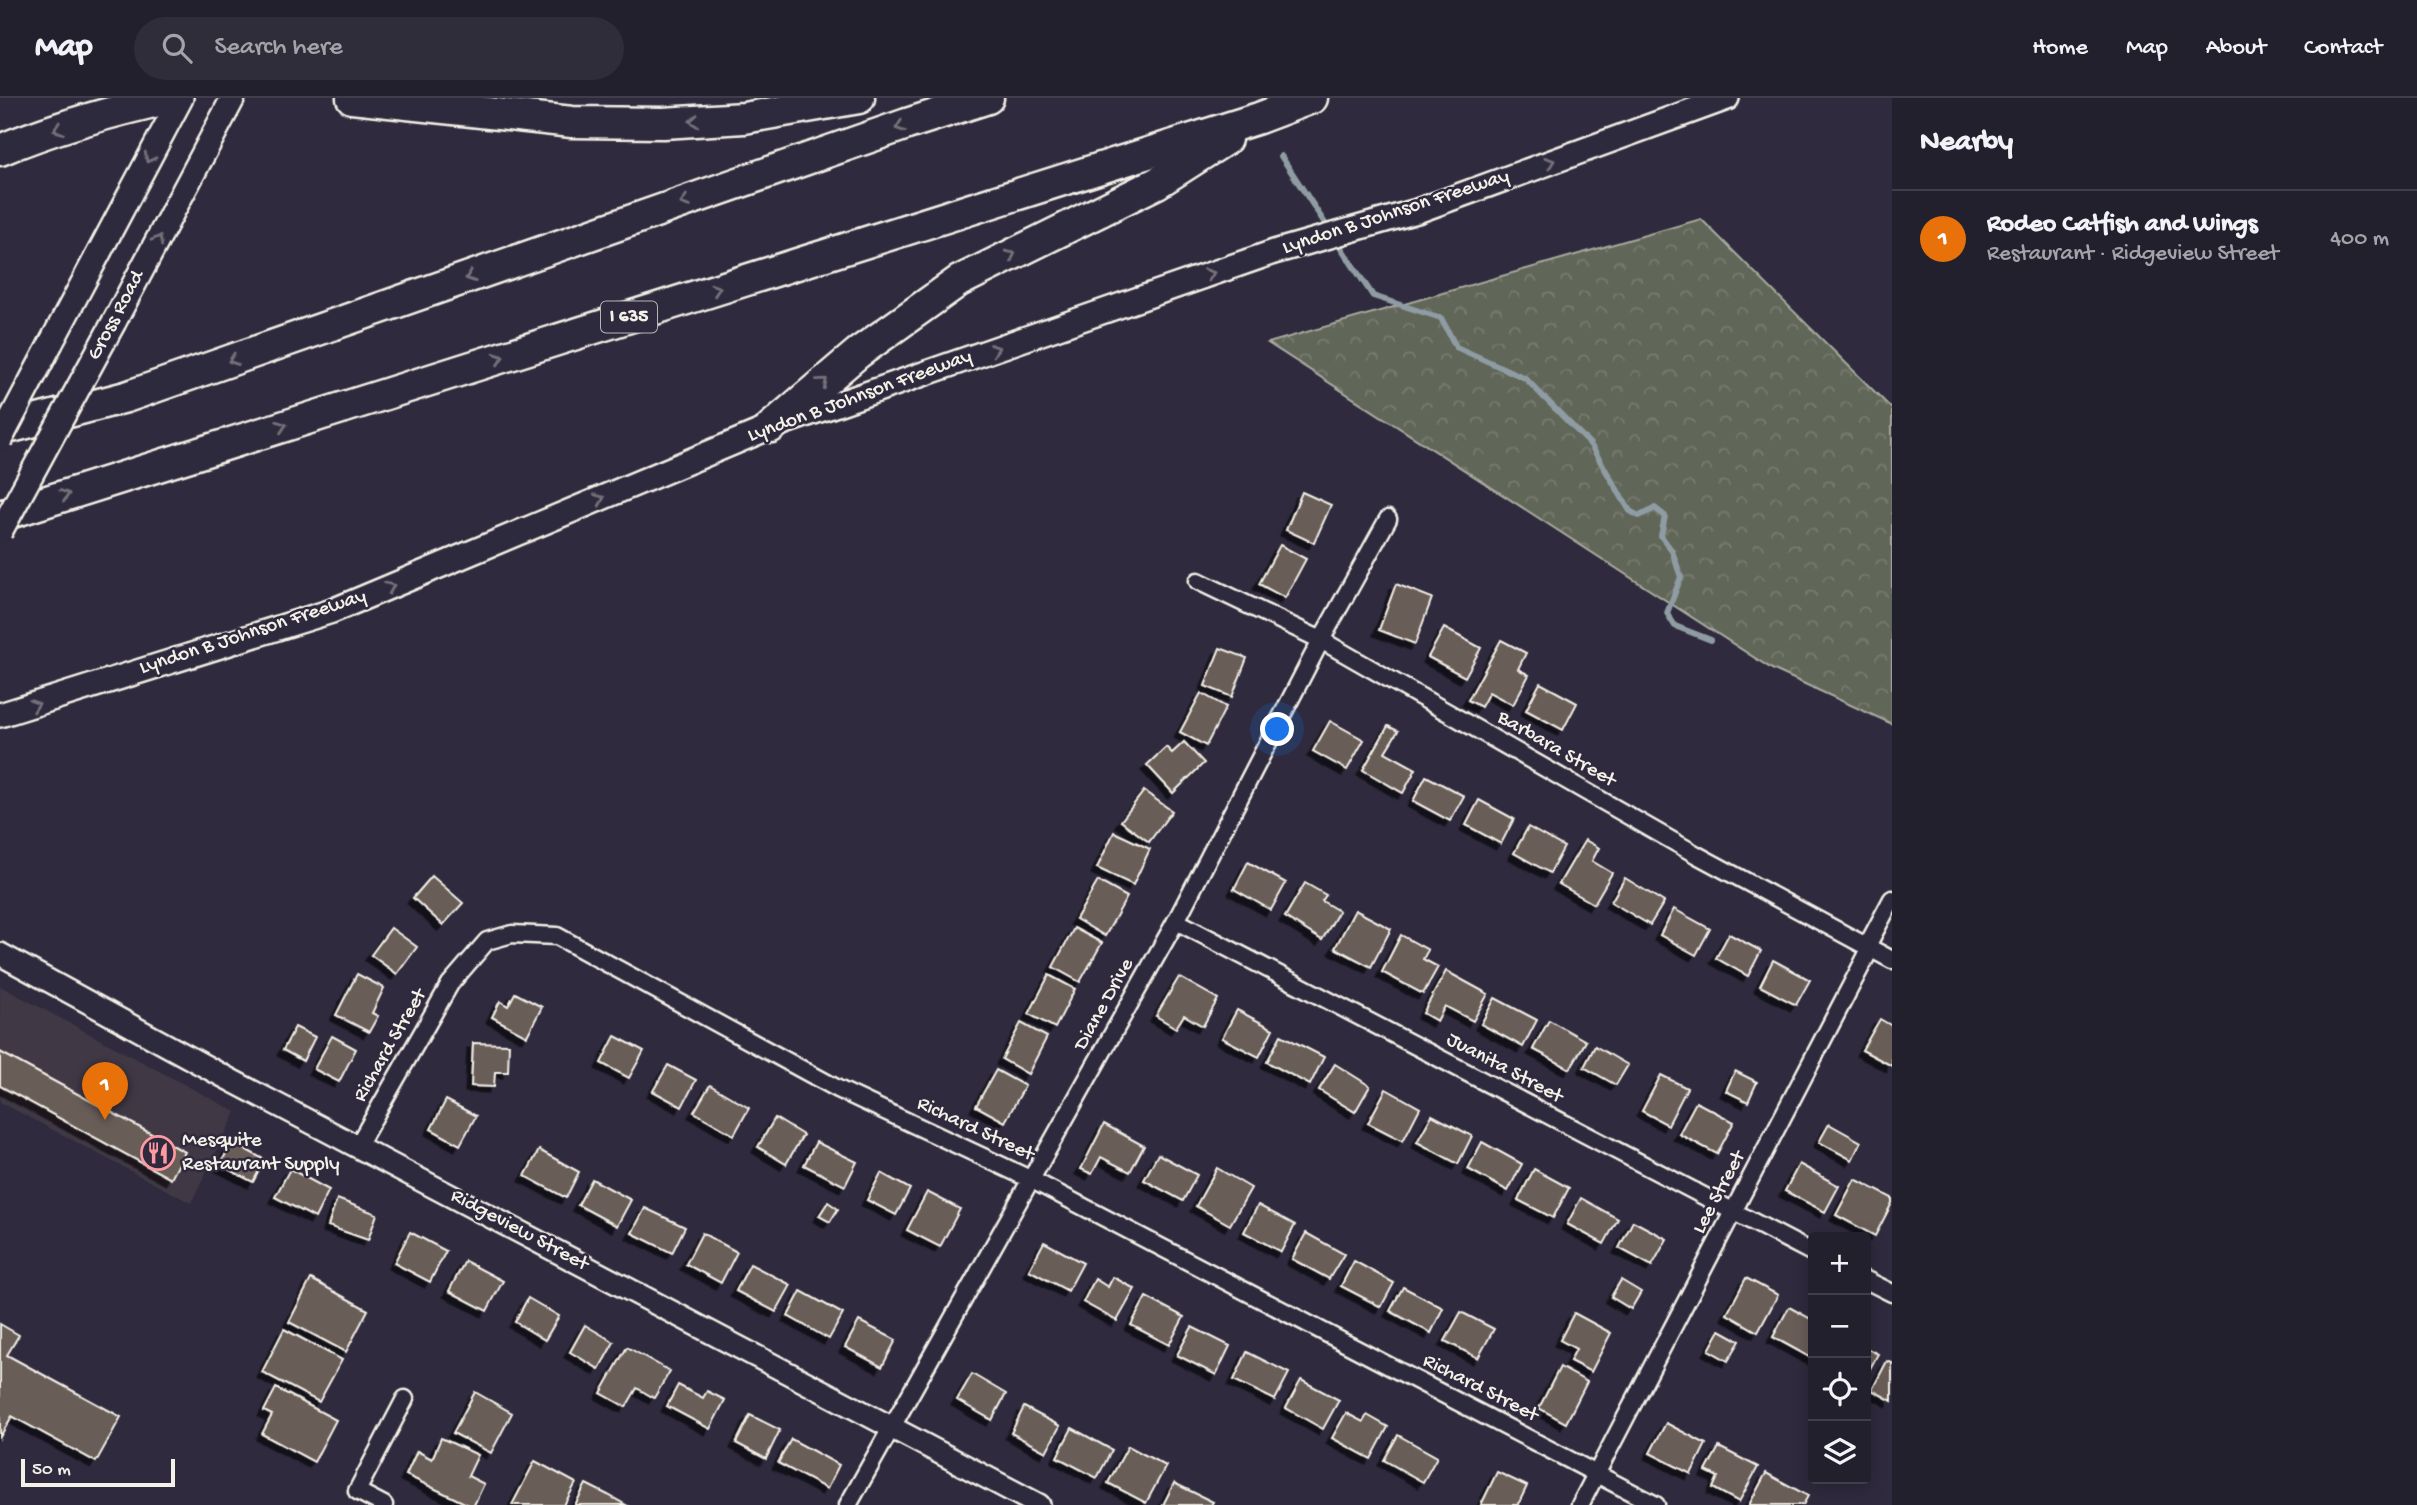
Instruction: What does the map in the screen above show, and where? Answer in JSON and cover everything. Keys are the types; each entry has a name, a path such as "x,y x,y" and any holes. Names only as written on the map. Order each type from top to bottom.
{"highway":[{"path":"0,150 68,125 171,98"},
{"path":"352,98 572,122 663,123 744,118 859,98"},
{"path":"0,430 126,397 988,98"},
{"name":"I 635","path":"0,516 1259,118 1312,98"},
{"path":"771,427 858,353 959,281 1157,183 1259,118"}],"main road":[{"path":"0,440 181,98"},
{"name":"Gross Road","path":"0,532 233,98"},
{"name":"Lyndon B Johnson Freeway","path":"0,715 332,611 771,427 1274,252 1417,211 1727,98"}],"street":[{"name":"Diane Drive","path":"848,1505 1176,921 1321,640 1388,519"},
{"name":"Barbara Street","path":"1198,581 1321,640 1685,848 1892,960"},
{"name":"Lee Street","path":"1580,1505 1867,955 1867,946 1892,899"},
{"name":"Juanita Street","path":"1176,921 1808,1250"},
{"name":"Richard Street","path":"357,1147 450,984 487,941 512,934 557,936 838,1089 1032,1180 1656,1505"},
{"name":"Ridgeview Street","path":"0,954 357,1147 1039,1505"},
{"path":"1871,1282 1892,1293"},
{"path":"384,1505 357,1491 405,1399"}],"shaded area":[{"path":"0,986 236,1112 191,1203 0,1102"}],"green space":[{"path":"1701,219 1892,409 1892,724 1772,669 1268,343"}],"building":[{"path":"1302,492 1331,505 1314,543 1286,530"},
{"path":"1280,545 1306,559 1285,598 1259,584"},
{"path":"1396,584 1432,598 1415,644 1379,630"},
{"path":"1444,628 1481,648 1465,677 1428,657"},
{"path":"1501,640 1526,653 1518,669 1529,675 1513,705 1489,692 1481,707 1468,700"},
{"path":"1220,648 1247,658 1232,697 1205,686"},
{"path":"1540,683 1577,703 1563,730 1526,710"},
{"path":"1201,693 1226,707 1206,746 1180,732"},
{"path":"1330,721 1364,740 1347,770 1313,751"},
{"path":"1388,726 1398,731 1385,752 1416,769 1403,793 1363,770"},
{"path":"1184,742 1204,763 1173,793 1147,765 1166,747 1172,753"},
{"path":"1426,776 1464,796 1450,821 1413,801"},
{"path":"1144,791 1172,811 1149,842 1121,821"},
{"path":"1479,800 1514,819 1501,844 1466,825"},
{"path":"1528,827 1564,847 1550,873 1514,853"},
{"path":"1114,832 1150,849 1133,885 1097,868"},
{"path":"1585,840 1599,848 1592,861 1612,873 1594,904 1559,884"},
{"path":"1248,862 1286,883 1271,910 1234,889"},
{"path":"432,876 463,903 443,925 413,898"},
{"path":"1625,878 1664,902 1650,925 1611,902"},
{"path":"1098,881 1127,897 1105,936 1076,919"},
{"path":"1305,883 1326,895 1322,901 1339,911 1322,940 1285,917"},
{"path":"1674,909 1710,929 1696,955 1660,935"},
{"path":"1355,910 1391,929 1371,967 1335,948"},
{"path":"391,928 417,947 397,974 371,955"},
{"path":"1074,928 1102,943 1080,982 1053,967"},
{"path":"1729,934 1761,951 1748,976 1716,958"},
{"path":"1401,935 1428,950 1423,959 1438,967 1423,994 1382,972"},
{"path":"1773,960 1810,980 1796,1005 1760,986"},
{"path":"1446,971 1488,994 1473,1021 1445,1006 1437,1021 1423,1013"},
{"path":"357,974 384,988 372,1013 378,1016 369,1032 336,1015"},
{"path":"1049,975 1075,989 1055,1028 1029,1014"},
{"path":"1179,977 1218,999 1203,1026 1184,1015 1176,1028 1156,1016"},
{"path":"515,993 542,1007 527,1036 492,1017 500,1001 508,1006"},
{"path":"1495,998 1537,1020 1523,1047 1481,1024"},
{"path":"1237,1010 1273,1029 1259,1057 1222,1038"},
{"path":"1880,1019 1892,1026 1892,1066 1862,1050"},
{"path":"1549,1020 1586,1041 1570,1069 1533,1049"},
{"path":"1021,1023 1047,1037 1028,1074 1002,1059"},
{"path":"295,1027 315,1037 303,1061 283,1050"},
{"path":"1281,1035 1324,1057 1310,1085 1267,1062"},
{"path":"332,1036 356,1049 339,1082 314,1069"},
{"path":"615,1036 644,1051 629,1078 601,1063"},
{"path":"473,1043 509,1044 508,1072 495,1072 494,1087 471,1086"},
{"path":"1595,1046 1628,1065 1616,1085 1584,1067"},
{"path":"0,1052 185,1152 171,1179 0,1086"},
{"path":"1335,1064 1370,1086 1355,1112 1319,1090"},
{"path":"668,1065 696,1080 682,1107 653,1091"},
{"path":"996,1070 1025,1086 1005,1122 976,1106"},
{"path":"1735,1071 1757,1082 1748,1102 1726,1091"},
{"path":"1661,1075 1687,1088 1668,1125 1642,1111"},
{"path":"710,1085 749,1108 734,1135 694,1112"},
{"path":"1386,1089 1420,1108 1403,1141 1368,1123"},
{"path":"446,1100 476,1116 460,1145 431,1129"},
{"path":"1696,1102 1734,1122 1717,1154 1679,1134"},
{"path":"1432,1115 1472,1136 1458,1164 1417,1142"},
{"path":"775,1118 803,1135 786,1164 758,1147"},
{"path":"1104,1124 1144,1146 1130,1172 1101,1157 1092,1174 1081,1169"},
{"path":"1829,1124 1861,1142 1852,1160 1819,1142"},
{"path":"232,1142 265,1160 253,1182 220,1165"},
{"path":"816,1142 857,1162 845,1186 804,1165"},
{"path":"1482,1142 1522,1164 1508,1191 1468,1169"},
{"path":"539,1150 579,1172 566,1198 525,1176"},
{"path":"1158,1154 1197,1175 1183,1201 1144,1180"},
{"path":"1799,1164 1839,1186 1825,1212 1785,1191"},
{"path":"1217,1168 1251,1188 1230,1225 1196,1206"},
{"path":"290,1169 329,1190 315,1218 275,1197"},
{"path":"1534,1169 1569,1188 1553,1218 1518,1200"},
{"path":"881,1173 910,1189 896,1215 867,1200"},
{"path":"592,1179 631,1200 617,1226 578,1205"},
{"path":"1855,1179 1892,1198 1875,1236 1836,1215"},
{"path":"927,1192 960,1209 940,1247 907,1230"},
{"path":"1581,1198 1618,1219 1604,1244 1567,1224"},
{"path":"337,1199 377,1214 368,1240 328,1226"},
{"path":"828,1202 838,1209 830,1222 819,1216"},
{"path":"1258,1205 1295,1225 1281,1252 1244,1232"},
{"path":"645,1208 685,1227 672,1253 632,1233"},
{"path":"1633,1221 1667,1239 1652,1266 1619,1248"},
{"path":"410,1232 446,1251 430,1282 394,1263"},
{"path":"702,1233 737,1252 721,1283 686,1264"},
{"path":"1306,1233 1344,1254 1329,1279 1292,1259"},
{"path":"1044,1242 1083,1263 1068,1291 1029,1270"},
{"path":"465,1261 503,1281 487,1311 449,1291"},
{"path":"1354,1261 1394,1283 1381,1307 1341,1286"},
{"path":"750,1264 791,1285 776,1312 736,1291"},
{"path":"1113,1277 1135,1289 1117,1321 1083,1302 1095,1279 1108,1287"},
{"path":"1746,1278 1778,1295 1758,1332 1727,1314"},
{"path":"311,1279 368,1310 346,1352 289,1322"},
{"path":"1621,1280 1641,1292 1631,1309 1611,1297"},
{"path":"1403,1287 1443,1308 1431,1333 1390,1311"},
{"path":"801,1291 843,1314 829,1339 788,1316"},
{"path":"1146,1297 1184,1317 1169,1345 1131,1325"},
{"path":"528,1298 559,1316 545,1340 515,1322"},
{"path":"1789,1307 1808,1317 1808,1356 1773,1337"},
{"path":"1461,1312 1494,1329 1478,1358 1445,1341"},
{"path":"1574,1313 1611,1333 1591,1372 1570,1361 1576,1349 1560,1340"},
{"path":"859,1321 896,1340 882,1367 845,1347"},
{"path":"0,1324 19,1335 7,1355 121,1417 96,1462 12,1416 0,1437"},
{"path":"585,1325 614,1342 599,1369 570,1352"},
{"path":"1192,1327 1230,1346 1216,1375 1177,1355"},
{"path":"284,1329 342,1360 319,1402 262,1372"},
{"path":"1720,1330 1740,1341 1728,1361 1709,1350"},
{"path":"627,1347 670,1371 654,1398 637,1388 626,1407 601,1393"},
{"path":"1871,1350 1878,1354 1871,1367"},
{"path":"1247,1352 1289,1373 1275,1400 1234,1380"},
{"path":"1887,1361 1892,1363 1892,1401 1872,1390"},
{"path":"1560,1367 1587,1382 1566,1423 1539,1408"},
{"path":"972,1374 1006,1394 992,1420 957,1400"},
{"path":"1301,1380 1339,1400 1323,1429 1286,1408"},
{"path":"678,1385 703,1398 707,1391 725,1400 710,1429 667,1406"},
{"path":"276,1388 336,1420 314,1462 262,1434 272,1415 264,1411"},
{"path":"475,1392 512,1413 491,1453 453,1433"},
{"path":"1024,1407 1060,1426 1046,1452 1011,1433"},
{"path":"1346,1413 1363,1422 1367,1415 1388,1427 1371,1459 1332,1438"},
{"path":"750,1415 780,1430 766,1459 736,1443"},
{"path":"1666,1423 1706,1444 1691,1474 1650,1453"},
{"path":"1072,1428 1112,1450 1097,1478 1057,1457"},
{"path":"1398,1435 1437,1457 1423,1482 1384,1460"},
{"path":"441,1438 478,1455 468,1476 484,1484 474,1505 406,1475 417,1451 432,1459"},
{"path":"791,1439 839,1465 827,1489 778,1463"},
{"path":"1128,1446 1166,1466 1146,1503 1108,1483"},
{"path":"1719,1447 1758,1467 1739,1502 1713,1488 1718,1477 1706,1471"},
{"path":"535,1461 576,1483 564,1505 512,1505"},
{"path":"1497,1472 1527,1486 1518,1505 1481,1505"},
{"path":"1766,1473 1808,1496 1803,1505 1749,1505"},
{"path":"1174,1483 1213,1502 1211,1505 1163,1505"},
{"path":"586,1484 608,1495 626,1505 575,1505"}],"waterway":[{"path":"1281,156 1330,231"},
{"path":"1336,240 1373,296 1441,318 1456,347 1525,378 1590,444 1630,511 1639,516 1655,508 1665,516 1661,536 1672,551 1681,577 1667,613 1675,626 1711,640"}],"place":[{"name":"Rodeo Catfish and Wings","path":"105,1120"},
{"name":"Mesquite Restaurant Supply","path":"158,1153"}]}
